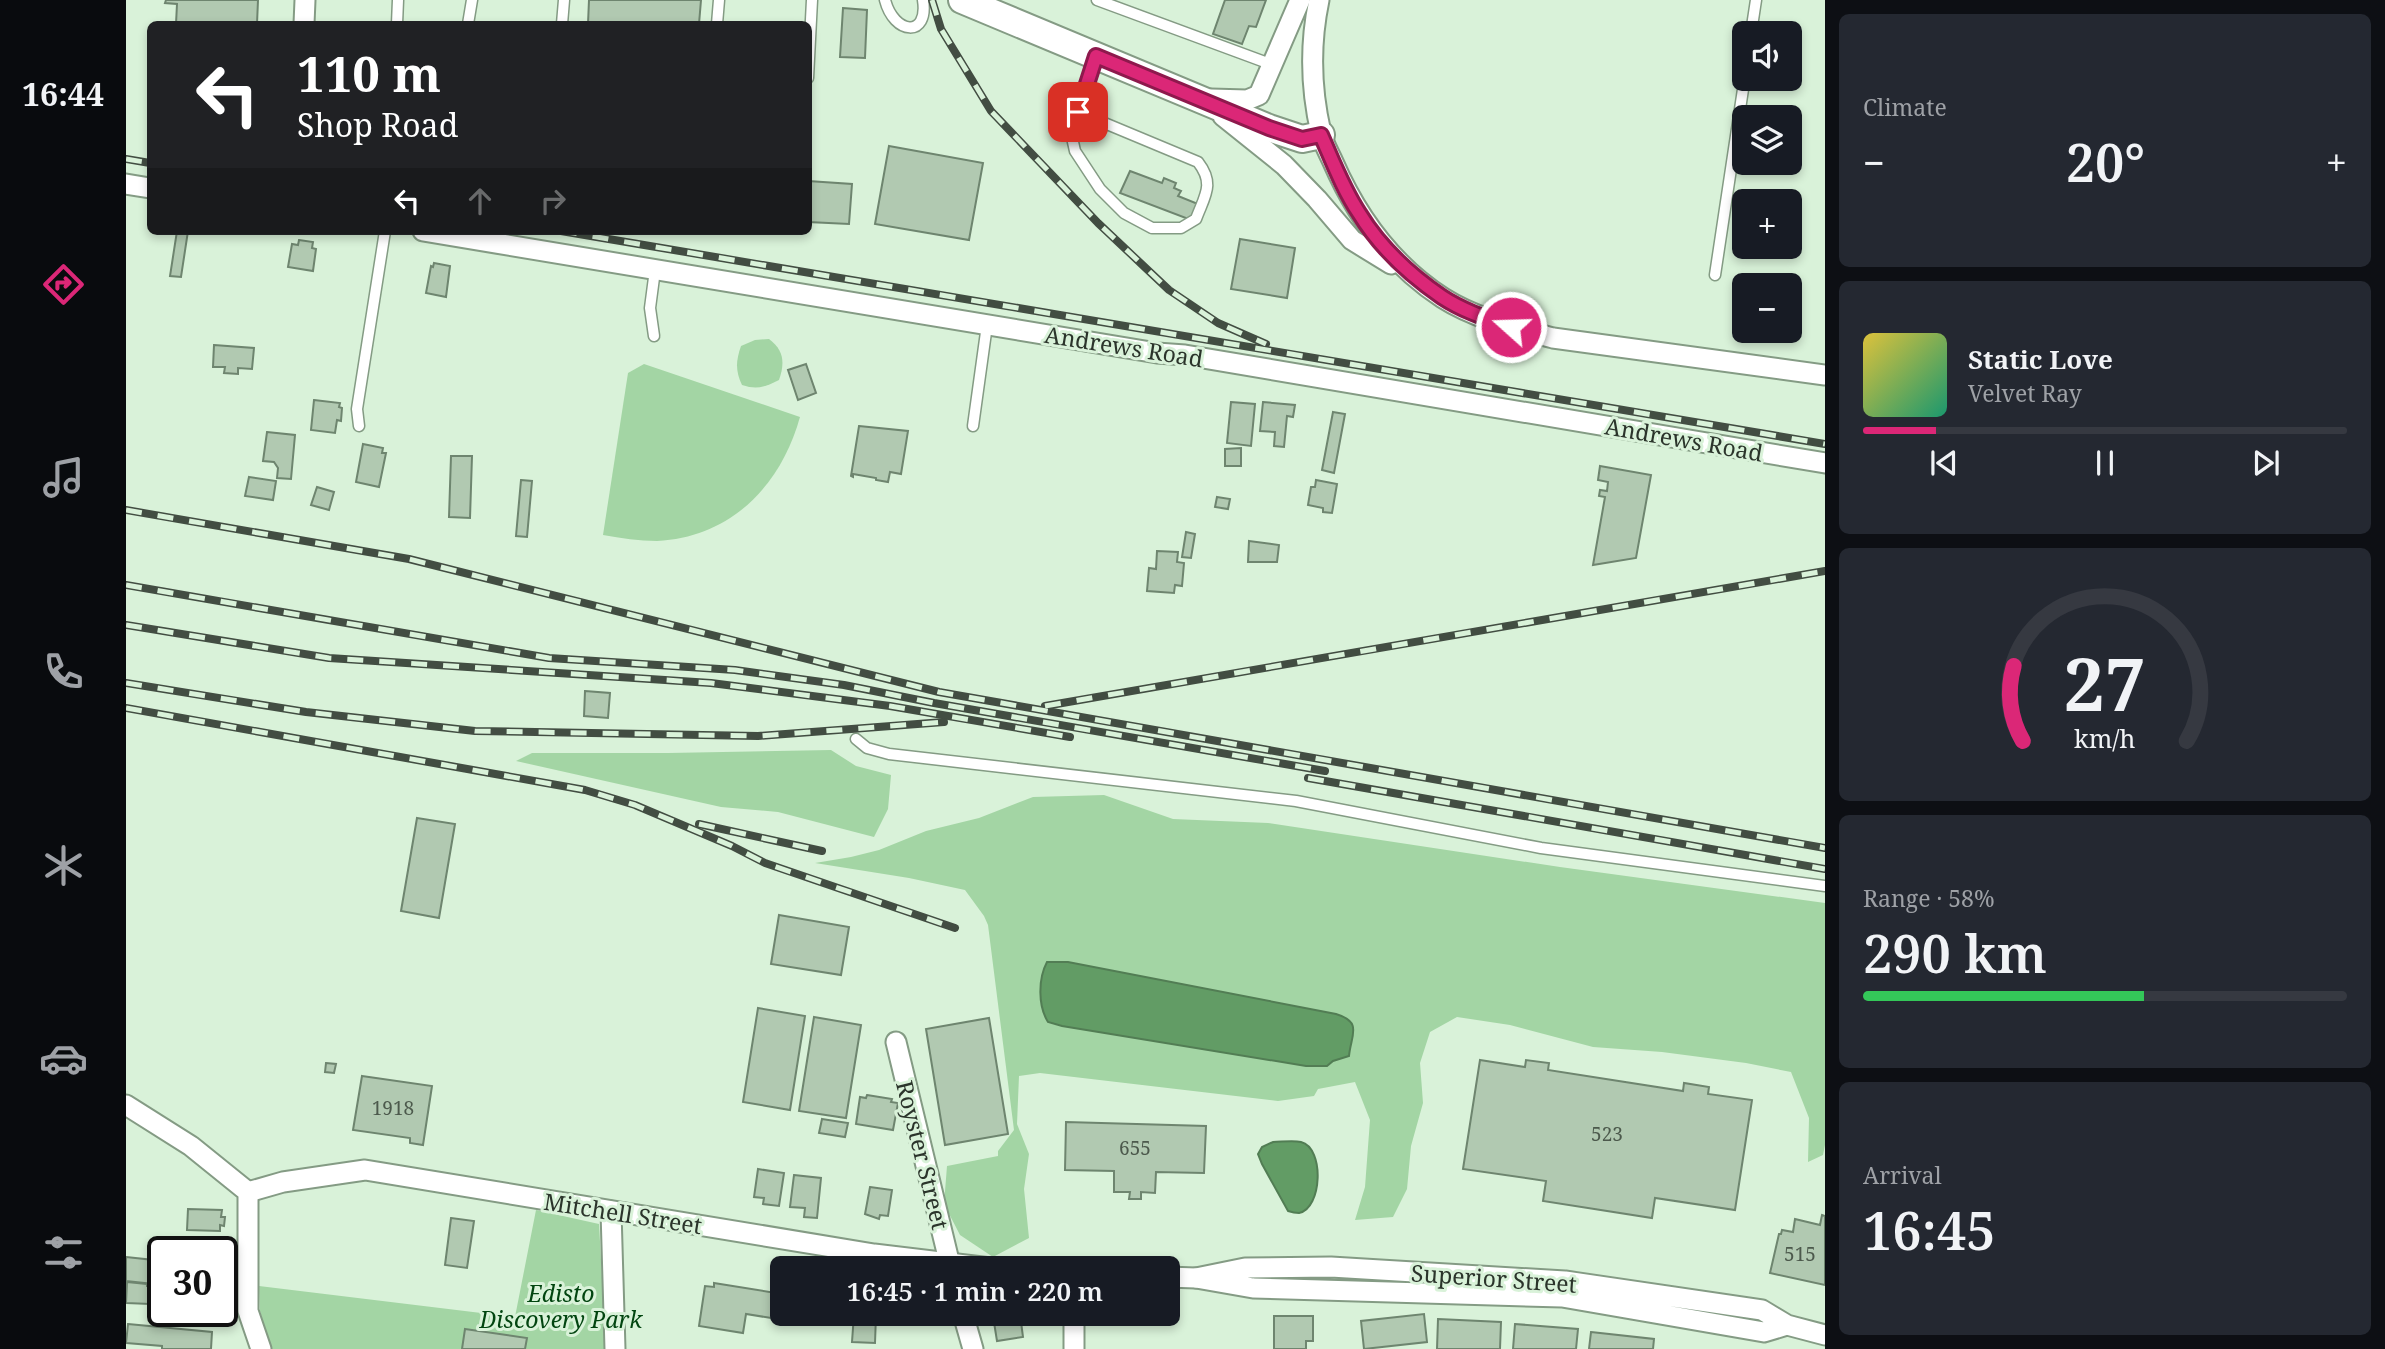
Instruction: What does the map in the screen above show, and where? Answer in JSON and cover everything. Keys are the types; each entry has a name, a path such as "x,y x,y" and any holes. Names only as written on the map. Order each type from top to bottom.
{"street":[{"path":"304,21 305,0"},
{"path":"962,0 1302,139 1321,135"},
{"path":"1200,99 1247,100 1259,95 1300,0"},
{"path":"1319,0 1314,25 1314,90 1321,135 1343,186 1381,244 1443,298 1479,316 1553,338 1825,374"},
{"path":"1200,99 1284,165 1352,240 1428,286"},
{"path":"126,184 147,188"},
{"name":"Andrews Road","path":"447,235 1825,463"},
{"name":"Royster Street","path":"896,1042 948,1256"},
{"path":"126,1105 191,1146 248,1192 247,1311 261,1349"},
{"name":"Mitchell Street","path":"248,1192 283,1182 365,1170 888,1256"},
{"path":"611,1211 615,1349"},
{"name":"Superior Street","path":"1180,1277 1196,1278 1245,1268 1321,1267 1762,1310 1787,1325 1825,1334"},
{"path":"967,1326 973,1349"},
{"path":"1074,1326 1074,1349"}],"lane":[{"path":"397,21 398,0"},
{"path":"468,21 472,0"},
{"path":"562,21 564,0"},
{"path":"717,21 719,0"},
{"path":"811,21 812,0"},
{"path":"885,0 893,18 900,26 909,28 918,24 924,16 923,0"},
{"path":"1097,0 1273,65"},
{"path":"1753,21 1756,0"},
{"path":"1078,112 1198,162 1207,174 1209,184 1196,219 1181,228 1152,228 1125,213 1100,189 1076,151 1071,133 1096,56"},
{"path":"1715,275 1743,91"},
{"path":"359,426 357,409 384,235"},
{"path":"654,336 650,307 655,270"},
{"path":"973,426 987,325"},
{"path":"856,740 867,748 889,754 1296,801 1541,848 1825,886"}],"green space":[{"path":"769,339 782,357 779,380 761,387 742,385 737,366 741,346 755,340"},
{"path":"644,364 800,417 780,464 766,485 750,503 708,530 657,541 603,535 628,373"},
{"path":"831,750 856,766 891,775 888,809 874,837 778,812 721,807 516,761 532,753"},
{"path":"1104,795 1173,819 1268,823 1825,903 1823,1155 1808,1162 1809,1118 1791,1072 1662,1052 1593,1047 1510,1025 1457,1017 1430,1032 1420,1063 1423,1103 1411,1146 1407,1189 1393,1217 1355,1220 1365,1187 1370,1120 1355,1082 1318,1089 1314,1096 1278,1101 1040,1073 1019,1076 1017,1124 1029,1154 1024,1189 1029,1238 992,1256 960,1235 944,1204 947,1166 998,1156 998,1151 1014,1130 988,925 984,916 965,890 815,863 879,850 926,831 979,818 1033,797"},
{"name":"Edisto Discovery Park","path":"536,1210 599,1224 606,1349 270,1349 260,1311 259,1286 515,1317"}],"shaded area":[{"path":"1047,962 1068,962 1336,1014 1353,1025 1349,1056 1327,1066 1306,1066 1048,1022 1042,1008 1040,992"},
{"path":"1273,1142 1301,1142 1309,1147 1314,1155 1318,1178 1316,1190 1307,1209 1299,1213 1288,1211 1258,1154 1262,1147"}],"building":[{"path":"166,0 258,0 257,21 176,21 177,4 165,3"},
{"path":"589,0 701,0 699,21 588,21"},
{"path":"1225,0 1266,0 1256,27 1249,26 1242,44 1213,34"},
{"path":"843,8 867,10 865,58 840,57"},
{"path":"889,146 983,163 969,240 875,224"},
{"path":"1130,171 1162,183 1164,178 1176,183 1174,188 1181,191 1178,196 1198,204 1191,220 1120,193"},
{"path":"812,181 852,184 849,224 812,222"},
{"path":"176,235 187,235 181,277 170,276"},
{"path":"1240,239 1295,248 1287,298 1231,289"},
{"path":"299,240 313,242 312,248 316,249 313,271 288,267 292,244 298,245"},
{"path":"434,263 450,266 446,297 426,293 431,266 433,267"},
{"path":"214,345 254,348 252,369 238,368 238,374 224,373 225,367 213,367"},
{"path":"806,364 816,393 798,400 788,370"},
{"path":"314,400 340,403 341,421 337,420 335,433 311,430"},
{"path":"1231,402 1255,404 1251,446 1227,443"},
{"path":"1263,402 1295,405 1293,417 1287,416 1284,447 1274,446 1275,432 1260,431"},
{"path":"1333,412 1345,414 1334,473 1322,470"},
{"path":"859,426 908,431 901,474 890,472 888,482 853,474 853,477 851,476"},
{"path":"267,432 295,435 291,479 277,478 278,468 274,462 263,461"},
{"path":"363,444 383,448 382,453 386,453 379,487 356,482"},
{"path":"1241,448 1241,466 1225,466 1225,449"},
{"path":"451,456 472,456 470,518 449,517"},
{"path":"1600,466 1651,475 1636,558 1593,565 1605,497 1599,496 1600,490 1607,491 1608,482 1598,480"},
{"path":"249,477 276,481 273,500 245,496"},
{"path":"521,480 532,481 527,537 516,536"},
{"path":"1316,480 1337,484 1332,513 1308,505 1311,487 1315,487"},
{"path":"317,487 334,492 329,510 311,505"},
{"path":"1217,497 1230,499 1228,509 1215,507"},
{"path":"1186,532 1195,534 1191,558 1182,557"},
{"path":"1249,541 1279,545 1277,562 1248,562"},
{"path":"1157,551 1178,552 1177,562 1184,563 1182,586 1175,585 1174,593 1147,591 1149,568 1156,569"},
{"path":"585,691 610,693 608,718 584,716"},
{"path":"417,818 455,824 439,918 401,911"},
{"path":"779,915 849,927 841,975 771,964"},
{"path":"758,1008 805,1016 790,1110 743,1102"},
{"path":"814,1017 861,1025 846,1118 799,1111"},
{"path":"989,1018 1008,1134 945,1145 926,1029"},
{"path":"1480,1060 1525,1067 1526,1060 1549,1063 1548,1070 1683,1091 1684,1083 1709,1087 1708,1094 1752,1100 1735,1210 1655,1198 1652,1218 1543,1201 1546,1181 1463,1169"},
{"path":"326,1063 336,1064 334,1073 325,1072"},
{"path":"362,1076 432,1086 423,1145 410,1143 410,1138 353,1130"},
{"path":"867,1095 892,1099 891,1102 898,1103 893,1130 856,1124 860,1097 866,1098"},
{"path":"822,1119 848,1123 845,1137 819,1133"},
{"path":"1066,1122 1206,1126 1204,1173 1156,1172 1155,1193 1141,1192 1141,1199 1129,1199 1130,1192 1114,1192 1114,1171 1065,1170"},
{"path":"758,1169 784,1173 779,1206 763,1204 764,1198 754,1197"},
{"path":"794,1175 821,1178 817,1218 804,1217 805,1208 790,1207"},
{"path":"870,1187 892,1190 888,1216 880,1215 879,1219 865,1214"},
{"path":"188,1209 222,1210 221,1217 225,1217 224,1226 220,1225 220,1231 187,1230"},
{"path":"1822,1215 1825,1216 1825,1285 1770,1273 1782,1230 1793,1232 1795,1219 1820,1225"},
{"path":"451,1218 474,1221 467,1268 445,1265"},
{"path":"126,1257 147,1259 147,1283 126,1281"},
{"path":"127,1282 147,1284 147,1304 126,1303"},
{"path":"714,1283 770,1292 770,1318 746,1314 743,1333 699,1326 705,1286 714,1287"},
{"path":"1424,1314 1427,1342 1364,1349 1361,1321"},
{"path":"1274,1316 1313,1316 1313,1341 1306,1341 1306,1349 1274,1349"},
{"path":"1438,1319 1501,1322 1500,1349 1437,1349"},
{"path":"128,1324 212,1332 211,1349 162,1349 162,1346 126,1343"},
{"path":"1515,1324 1578,1329 1576,1349 1513,1349"},
{"path":"853,1326 876,1326 875,1343 852,1342"},
{"path":"995,1326 1022,1326 1023,1337 997,1341"},
{"path":"465,1329 527,1338 525,1349 462,1349"},
{"path":"1591,1332 1654,1339 1653,1349 1589,1349"}],"railway":[{"path":"932,0 941,29 991,111 1098,223 1169,290 1218,323 1266,344"},
{"path":"126,159 147,162"},
{"path":"585,235 1825,444"},
{"path":"126,510 409,559 939,692 1825,848"},
{"path":"1045,706 1825,571"},
{"path":"126,585 549,658 735,670 844,685 1325,771"},
{"path":"126,625 329,658 711,683 890,706 1070,737"},
{"path":"126,683 306,712 475,731 758,736 944,722"},
{"path":"126,708 585,790 635,805 765,863 955,928"},
{"path":"1308,778 1825,869"},
{"path":"699,824 822,851"}],"route":[{"path":"1078,112 1096,56 1269,128 1302,139 1321,135 1343,186 1381,244 1443,298 1479,316 1511,327"}]}
